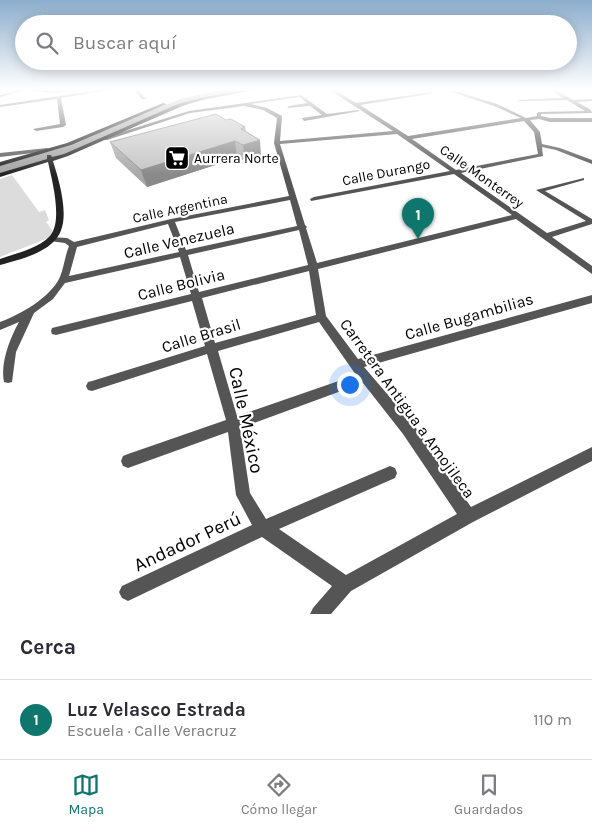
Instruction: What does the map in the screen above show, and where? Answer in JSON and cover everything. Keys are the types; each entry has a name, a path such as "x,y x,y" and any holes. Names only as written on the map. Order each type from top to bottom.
{"main road":[{"path":"0,175 49,156 68,144 132,118"},
{"path":"0,164 49,156 90,145 152,118"},
{"path":"0,262 36,248 53,238 59,230 59,195 49,156"}],"street":[{"path":"36,129 62,125 61,118"},
{"path":"90,145 168,118"},
{"path":"279,118 277,143 399,132"},
{"path":"304,119 311,118"},
{"name":"Calle Monterrey","path":"375,118 408,138 592,271"},
{"path":"408,138 534,118"},
{"path":"541,118 550,120 592,120"},
{"path":"524,119 537,130 539,145 558,149 592,162"},
{"name":"Carretera Antigua a Amojileca","path":"277,143 313,266 321,317 355,365 408,429 468,517"},
{"name":"Calle Durango","path":"314,199 540,156 539,145"},
{"path":"0,155 49,156"},
{"path":"582,179 539,190 592,222"},
{"name":"Calle Argentina","path":"73,245 172,221 293,197"},
{"name":"Calle Bolivia","path":"56,331 518,216"},
{"name":"Calle México","path":"172,221 184,255 233,423 243,495 263,528 345,585"},
{"path":"546,236 592,222"},
{"name":"Calle Venezuela","path":"62,281 303,227"},
{"path":"0,326 30,310 54,291 62,281 73,245 67,241 53,238"},
{"name":"Calle Bugambilias","path":"355,365 592,299"},
{"path":"8,378 6,364 14,342 30,310"},
{"name":"Calle Brasil","path":"92,386 212,348 321,317"},
{"path":"128,461 366,377"},
{"path":"319,614 345,585 468,517 592,454"},
{"name":"Andador Perú","path":"128,592 263,528 390,474"}],"shaded area":[{"path":"12,175 39,212 45,210 49,220 46,222 56,235 0,257 0,179"}],"building":[{"path":"202,118 231,119 245,127 241,129 260,140 243,145 235,141 141,170 110,142"}],"waterway":[{"path":"0,169 62,152 145,118"}],"place":[{"name":"Aurrera Norte","path":"177,158"},
{"name":"Luz Velasco Estrada","path":"418,239"}]}
